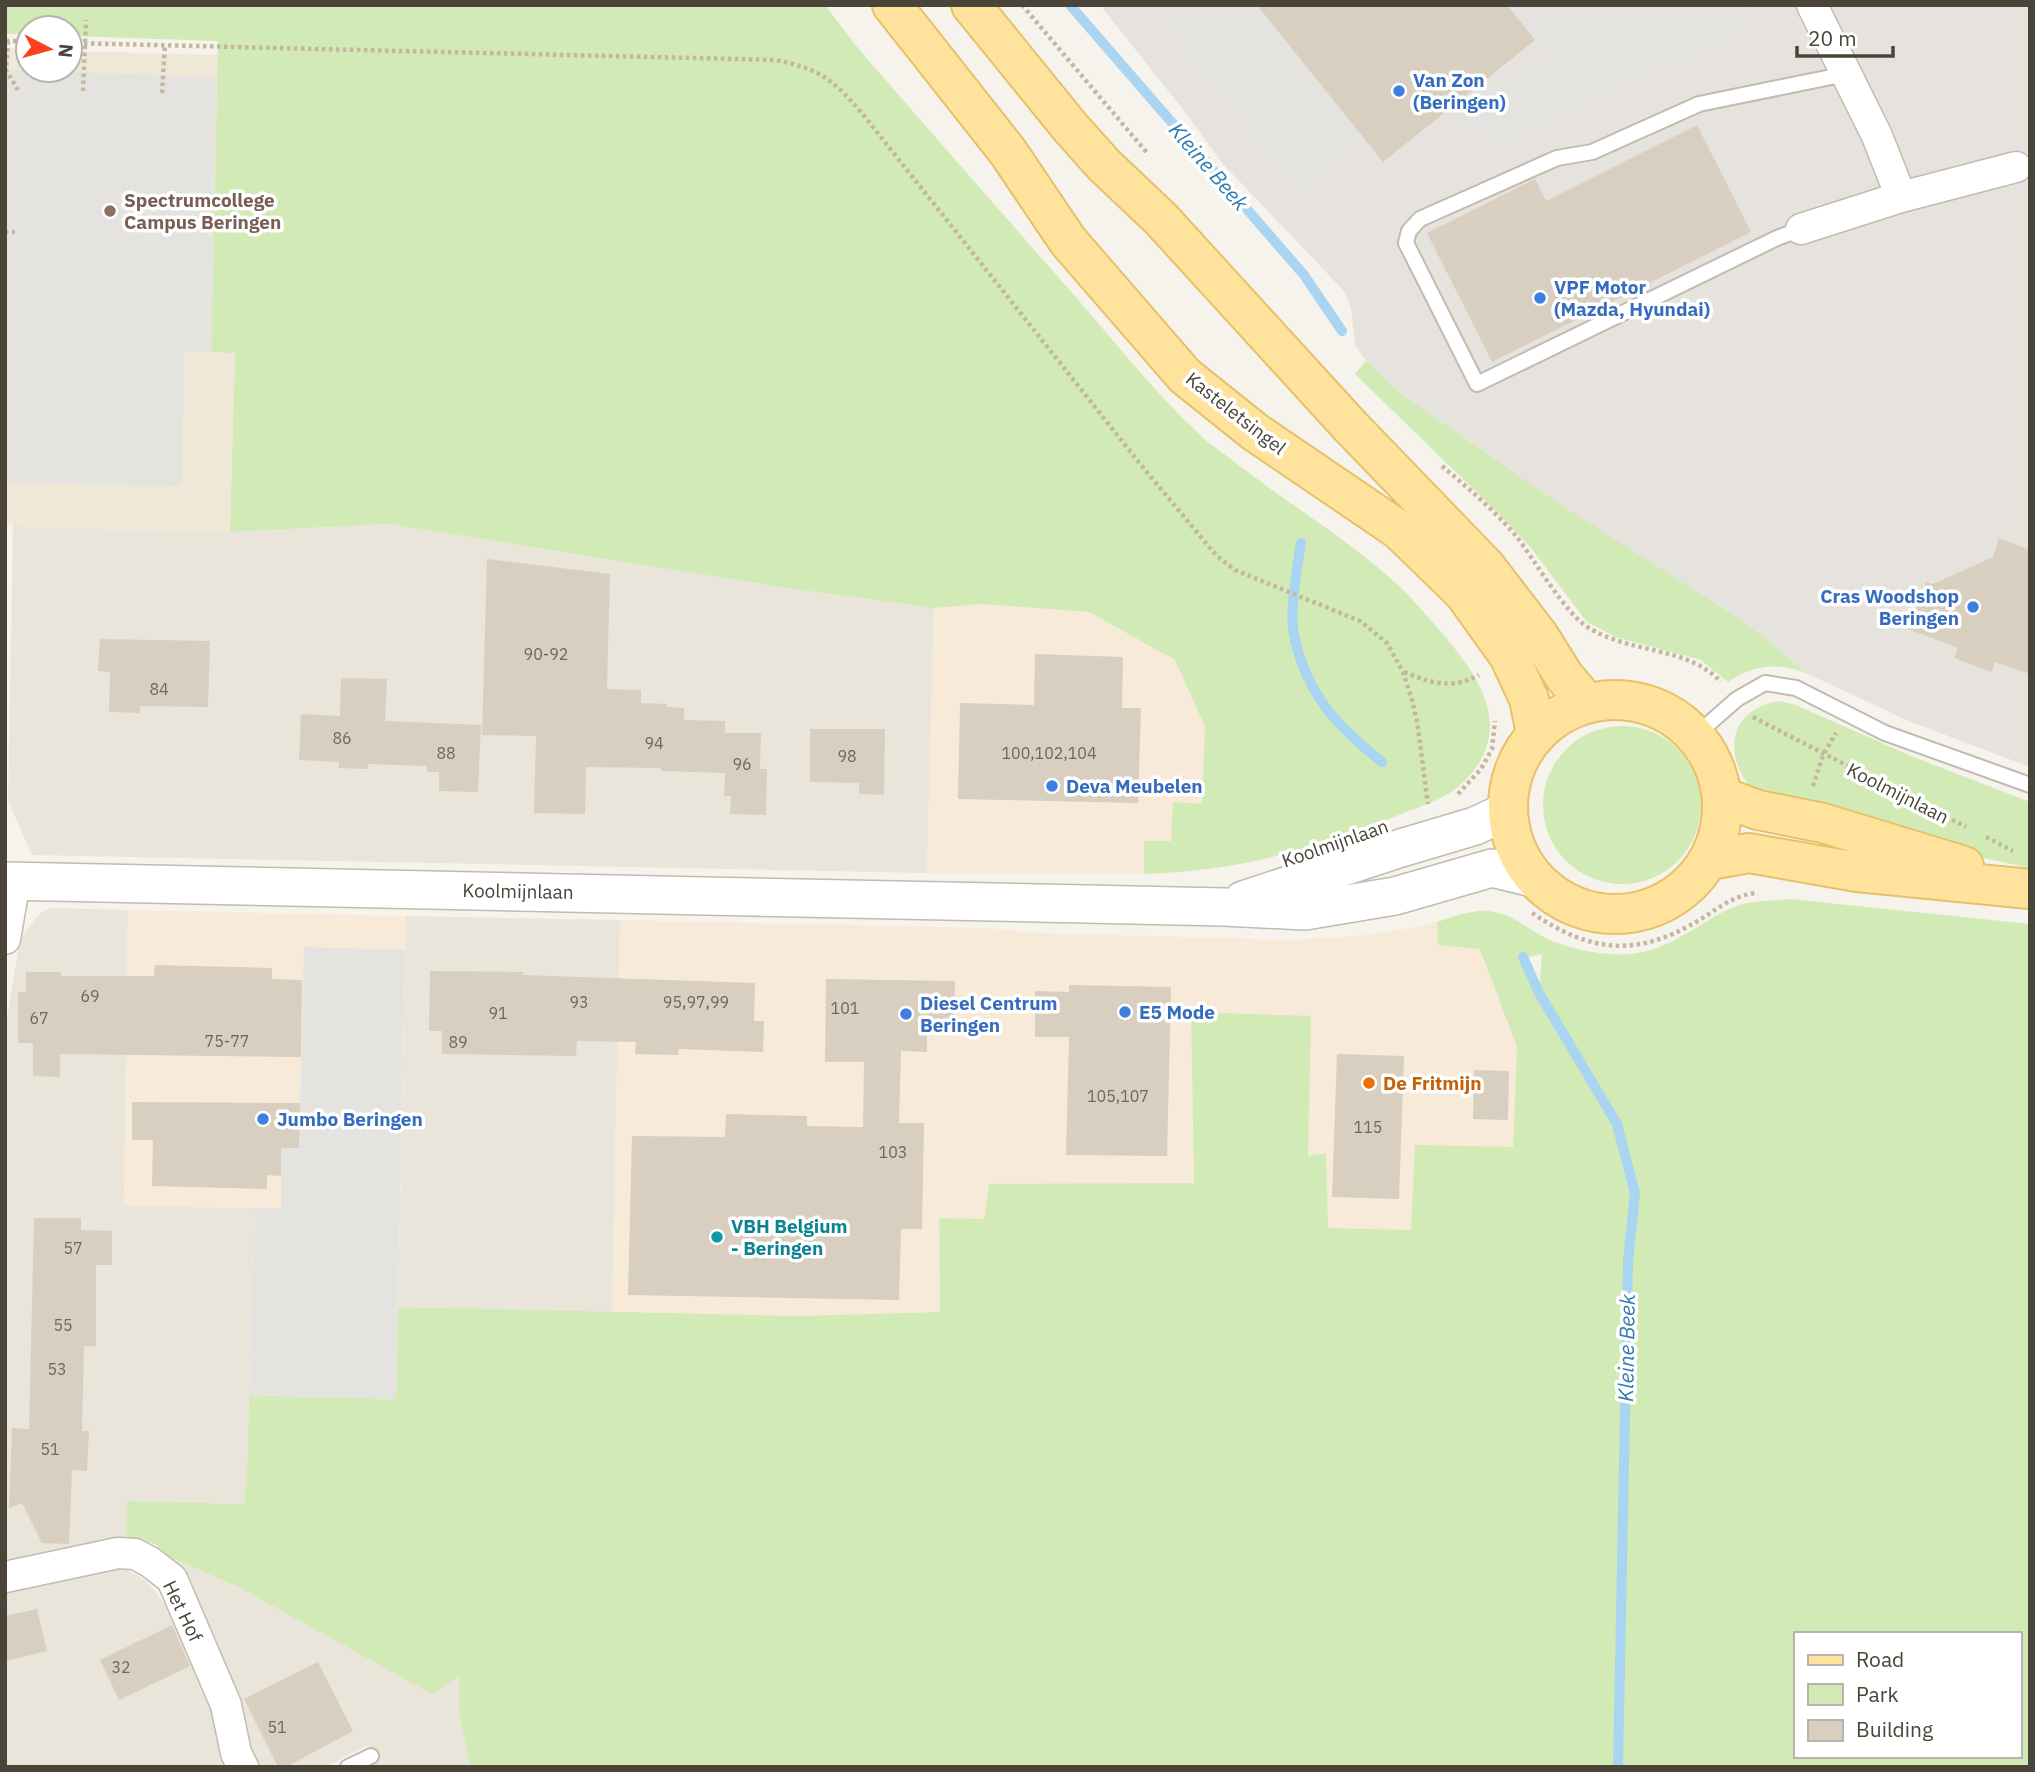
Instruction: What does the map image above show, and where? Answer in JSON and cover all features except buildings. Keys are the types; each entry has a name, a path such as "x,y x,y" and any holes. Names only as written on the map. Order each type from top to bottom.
{"main road":[{"name":"Kasteletsingel","path":"892,5 1008,152 1068,241 1185,376 1255,432 1399,530 1464,593 1508,656 1529,699 1536,733"},
{"path":"971,5 1104,165 1161,219 1350,426 1486,566 1539,636 1564,676 1586,702"},
{"path":"1626,699 1664,710 1696,735 1714,764 1723,797 1721,830 1710,860 1688,887 1659,906 1626,915 1591,913 1570,905 1559,900 1533,878 1514,846 1507,811 1514,769 1536,733 1559,715 1586,702 1626,699"},
{"path":"1723,797 1758,810 1823,823 2027,876"},
{"path":"1710,860 1749,853 1857,872 2027,876"}],"street":[{"path":"1812,5 1877,136 1901,197"},
{"path":"1801,229 1901,197 2016,167"},
{"name":"Koolmijnlaan","path":"1224,907 1401,848 1475,827 1507,811"},
{"name":"Koolmijnlaan","path":"10,881 1224,907 1305,911 1395,896 1492,869 1533,878"},
{"path":"5,939 10,881"},
{"name":"Het Hof","path":"5,1577 118,1553 135,1554 150,1562 172,1580 226,1704 236,1753 243,1767"}],"lane":[{"path":"1801,229 1777,238 1476,384 1406,243 1409,231 1420,219 1557,158 1592,152 1699,104 1846,74"},
{"path":"1696,735 1737,699 1765,683 1796,688 1885,733 2030,785"},
{"path":"348,1767 370,1756"}],"path":[{"path":"83,91 86,20"},
{"path":"6,41 6,70 18,90"},
{"path":"86,44 776,60 816,71 836,83 860,112 1216,555 1235,570 1263,583 1360,621 1375,632 1395,655 1403,672 1417,721 1428,808 1438,804"},
{"path":"162,93 165,46"},
{"path":"5,232 15,232"},
{"name":"Koolmijnlaan","path":"1573,614 1585,626 1602,636 1629,646 1674,655 1709,668 1753,717 2027,876"},
{"path":"1403,672 1426,682 1453,685 1467,682 1481,674 1486,685"},
{"path":"1448,799 1458,794 1481,769 1492,749 1495,720"}],"shaded area":[{"path":"1100,5 2030,5 2030,767 1911,722 1808,674 1770,642 1560,504 1400,393 1366,361 1355,345 1351,308 1344,291 1223,164"},
{"path":"1148,5 1257,5 1367,142 1301,198"},
{"path":"1507,5 1745,5 1751,30 1505,145 1455,121 1548,54"},
{"name":"Spectrumcollege Campus Beringen","path":"5,48 14,48 14,84 84,84 84,51 218,55 211,351 235,352 230,532 52,528 5,523"},
{"name":"Spectrumcollege Campus Beringen","path":"5,70 14,70 14,84 84,84 84,73 216,77 211,352 185,351 181,486 5,483"},
{"path":"13,524 53,528 230,532 389,524 779,587 934,608 927,873 32,855 8,801"},
{"path":"981,604 1089,612 1175,660 1205,727 1202,804 1171,842 1144,842 1144,874 927,873 934,608"},
{"path":"52,908 128,910 124,1206 254,1208 247,1472 244,1504 128,1501 126,1540 5,1568 5,1029 19,945 35,919 43,911"},
{"path":"128,910 406,916 396,1399 249,1395 254,1208 124,1206"},
{"path":"406,916 620,920 612,1313 398,1307"},
{"path":"620,920 985,928 1043,933 1291,940 1357,936 1437,922 1439,945 1480,948 1517,1047 1513,1147 1411,1230 1328,1228 1326,1153 1308,1157 1191,1013 1194,1184 989,1184 985,1219 939,1218 940,1312 799,1316 612,1313"},
{"path":"304,947 405,950 396,1399 249,1395 254,1208 281,1208 281,1148 299,1147"},
{"path":"169,1557 459,1676 459,1712 470,1767 365,1767 376,1761 368,1745 325,1767 256,1767 176,1568"},
{"path":"121,1567 150,1585 167,1607 208,1690 214,1707 217,1738 229,1767 5,1767 5,1588"}],"green space":[{"path":"5,5 825,5 857,47 1183,419 1213,446 1379,569 1424,612 1462,658 1483,694 1489,713 1490,731 1486,750 1475,768 1452,791 1432,802 1371,826 1308,847 1245,863 1144,874 1144,841 1171,841 1173,802 1202,804 1205,727 1175,660 1089,612 981,604 934,608 779,587 389,524 230,532 235,353 211,352 218,41 84,36 84,14 14,14 14,34 5,34"},
{"path":"1366,361 1400,393 1560,504 1742,621 1808,674 1787,668 1757,668 1728,682 1701,660 1616,637 1587,622 1530,547 1501,516 1355,374"},
{"path":"1780,701 1796,705 1911,756 2030,802 2030,868 1955,852 1751,788 1736,761 1736,734 1741,722 1750,713 1763,705"},
{"path":"1622,726 1652,732 1678,749 1695,775 1701,805 1695,835 1678,861 1652,878 1622,884 1592,878 1566,861 1549,835 1543,805 1549,775 1566,749 1592,732"},
{"path":"1790,899 2030,924 2030,1767 470,1767 459,1712 459,1676 432,1694 237,1586 169,1557 155,1544 140,1539 126,1540 127,1501 244,1504 249,1395 396,1399 398,1307 799,1316 940,1312 939,1218 984,1219 989,1184 1194,1183 1191,1012 1311,1016 1308,1156 1326,1153 1328,1228 1411,1230 1415,1145 1513,1147 1517,1047 1480,949 1438,945 1437,922 1469,912 1489,911 1508,916 1561,944 1601,953 1631,954 1670,943 1715,916 1750,903","holes":["1542,954 1539,991 1523,958"]}],"waterway":[{"name":"Kleine Beek","path":"1070,5 1304,275 1342,331"},
{"name":"Kleine Beek","path":"1301,543 1292,617 1301,660 1308,678 1327,709 1382,762"},
{"name":"Kleine Beek","path":"1523,957 1539,993 1617,1124 1635,1193 1628,1262 1618,1767"}],"place":[{"name":"Van Zon (Beringen)","path":"1399,91"},
{"name":"Spectrumcollege Campus Beringen","path":"110,211"},
{"name":"VPF Motor (Mazda, Hyundai)","path":"1540,298"},
{"name":"Cras Woodshop Beringen","path":"1973,607"},
{"name":"Deva Meubelen","path":"1052,786"},
{"name":"E5 Mode","path":"1125,1012"},
{"name":"Diesel Centrum Beringen","path":"906,1014"},
{"name":"De Fritmijn","path":"1369,1083"},
{"name":"Jumbo Beringen","path":"263,1119"},
{"name":"VBH Belgium - Beringen","path":"717,1237"}]}
